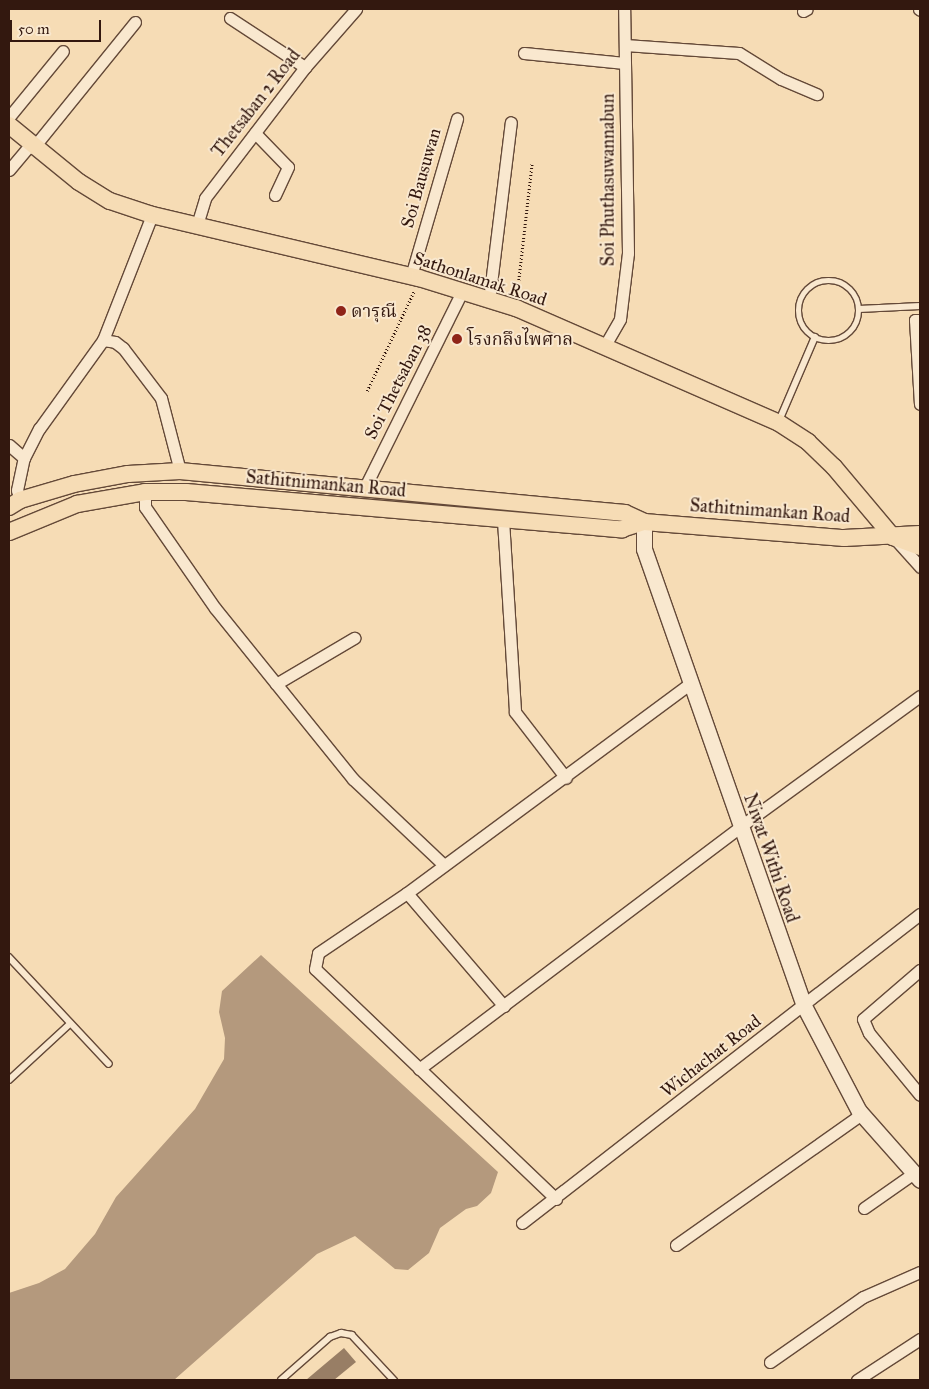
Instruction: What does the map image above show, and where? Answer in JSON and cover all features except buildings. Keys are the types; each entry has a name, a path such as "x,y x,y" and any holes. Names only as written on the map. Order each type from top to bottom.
{"main road":[{"name":"Sathonlamak Road","path":"9,125 31,146 110,201 152,215 415,277 516,308 778,423 808,442 834,467 893,537"},
{"name":"Sathitnimankan Road","path":"14,503 74,484 128,474 180,471 624,513 644,522 844,538 893,537 920,534"},
{"name":"Sathitnimankan Road","path":"9,532 77,504 145,492 186,492 622,529 644,522"},
{"name":"Niwat Withi Road","path":"644,522 644,549 804,1006 862,1114 917,1176"},
{"name":"Sathitnimankan Road","path":"893,537 920,547"}],"street":[{"name":"Thetsaban 2 Road","path":"197,225 205,198 305,67 356,9"},
{"name":"Soi Phuthasuwannabun","path":"604,347 620,319 628,253 624,9"},
{"path":"230,18 305,67"},
{"path":"9,170 135,22"},
{"path":"625,44 740,53 781,79 818,94"},
{"path":"9,116 63,51"},
{"path":"524,53 625,63"},
{"name":"Soi Bausuwan","path":"415,277 457,119"},
{"path":"489,300 511,122"},
{"path":"255,133 288,167 275,196"},
{"path":"14,503 24,458 39,429 103,340 152,215"},
{"name":"Soi Thetsaban 38","path":"364,487 462,292"},
{"path":"920,320 915,320 920,404"},
{"path":"103,340 115,342 124,348 161,398 180,471"},
{"path":"9,445 24,458"},
{"path":"145,492 145,507 180,560 276,684 353,779 444,865"},
{"path":"503,520 515,712 566,778"},
{"name":"Sathonlamak Road","path":"893,537 920,567"},
{"path":"276,684 354,638"},
{"path":"556,1198 419,1070 315,969 318,953 407,894 444,865 566,778 691,683"},
{"path":"419,1070 741,826 920,696"},
{"path":"407,894 504,1006"},
{"name":"Wichachat Road","path":"522,1223 804,1006 920,914"},
{"path":"920,970 863,1019 869,1033 920,1095"},
{"path":"676,1245 862,1114"},
{"path":"864,1208 917,1176"},
{"path":"770,1362 863,1298 920,1272"},
{"path":"857,1380 920,1339"}],"lane":[{"path":"826,280 845,284 857,299 859,308 858,318 848,334 829,341 816,337 803,327 799,307 802,297 817,283 826,280"},
{"path":"859,308 920,306"},
{"path":"778,423 816,337"},
{"path":"9,957 109,1064"},
{"path":"9,1080 70,1024"},
{"path":"281,1380 330,1338 341,1333 352,1335 394,1380"}],"path":[{"path":"516,308 532,162"},
{"path":"367,391 415,277"}],"shaded area":[{"path":"261,955 498,1172 491,1193 477,1206 466,1209 440,1228 429,1253 408,1270 395,1269 355,1236 317,1254 174,1380 9,1380 9,1293 39,1283 65,1269 95,1234 116,1197 195,1109 224,1059 225,1038 219,1012 222,991"}],"place":[{"name":"ดารุณี","path":"341,311"},
{"name":"โรงกลึงไพศาล","path":"457,339"}]}
